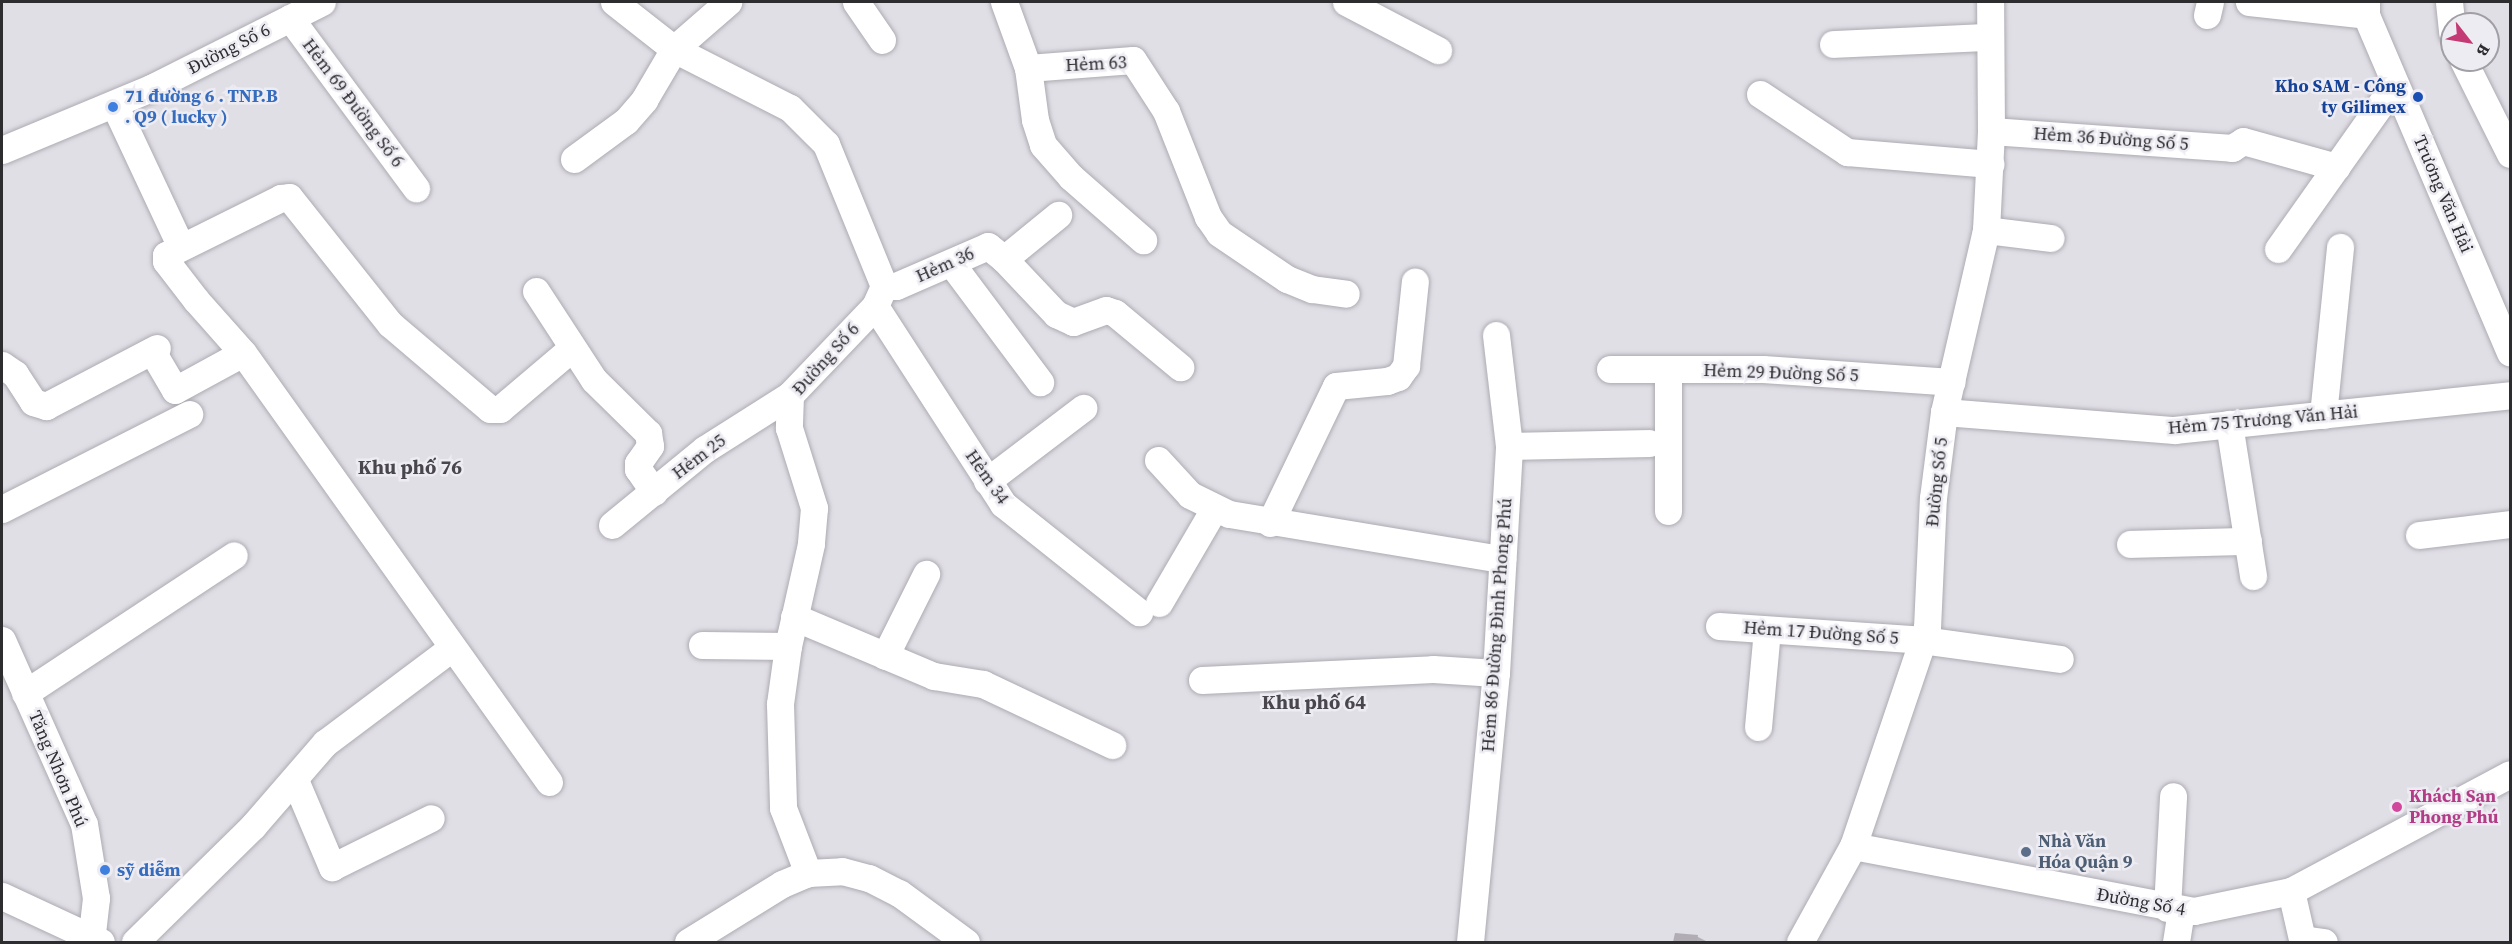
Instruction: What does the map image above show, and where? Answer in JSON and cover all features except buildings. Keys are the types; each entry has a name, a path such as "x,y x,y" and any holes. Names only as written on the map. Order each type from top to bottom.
{"street":[{"name":"Đường Số 6","path":"2,150 114,104 322,2"},
{"path":"614,2 674,49 790,108 825,144 880,296"},
{"path":"574,159 626,121 644,100 674,49 728,2"},
{"path":"856,2 882,40"},
{"path":"1004,2 1028,68 1036,126 1043,145 1071,177 1143,240"},
{"path":"1346,2 1438,50"},
{"name":"Đường Số 5","path":"1800,942 1853,846 1927,628 1933,498 1944,412 1986,230 1991,131 1988,37 1990,2"},
{"path":"2249,2 2366,8"},
{"name":"Trương Văn Hải","path":"2366,8 2395,84 2511,352"},
{"name":"Hẻm 69 Đường Số 6","path":"290,18 416,188"},
{"path":"1833,44 1988,37"},
{"name":"Hẻm 63","path":"1028,68 1133,60 1166,111 1208,217 1219,233 1251,258 1312,289 1346,294"},
{"path":"2469,72 2511,154"},
{"path":"2278,249 2395,84"},
{"path":"1760,94 1847,152 1990,164"},
{"path":"114,104 180,245"},
{"name":"Hẻm 36 Đường Số 5","path":"1991,131 2232,148 2243,141 2336,167"},
{"path":"549,782 450,649 243,353 166,261 166,255 180,245 281,198 289,197 390,324 495,411 572,348"},
{"path":"1058,215 1004,259 1056,314 1073,322 1106,310 1115,313 1180,367"},
{"path":"1986,230 2051,238"},
{"name":"Hẻm 36","path":"880,296 896,286 988,246 1004,259"},
{"path":"2323,415 2340,247"},
{"path":"951,263 1040,382"},
{"path":"1270,523 1335,386 1387,381 1398,377 1406,366 1415,281"},
{"path":"536,291 594,380 648,433 650,446 638,463 638,470 654,492"},
{"name":"Đường Số 6","path":"808,873 783,808 780,704 788,646 811,544 814,508 789,428 790,395 880,296"},
{"name":"Hẻm 34","path":"880,296 987,481 1004,504 1149,607 1214,509"},
{"name":"Hẻm 86 Đường Đình Phong Phú","path":"1470,942 1496,673 1509,446 1496,335"},
{"path":"2,365 15,374 33,402 46,406 155,350 175,390 243,353"},
{"name":"Hẻm 29 Đường Số 5","path":"1610,369 1763,369 1952,382"},
{"path":"1668,369 1668,511"},
{"name":"Hẻm 25","path":"612,525 705,449 790,395"},
{"name":"Hẻm 75 Trương Văn Hải","path":"1944,412 2174,430 2511,395"},
{"path":"987,481 1083,408"},
{"path":"2,509 189,414"},
{"path":"2229,424 2253,576"},
{"path":"1509,446 1649,443"},
{"path":"1158,460 1190,495 1214,509 1270,523 1502,559"},
{"path":"2419,535 2511,524"},
{"path":"2130,544 2248,541"},
{"path":"25,693 234,555"},
{"path":"885,656 927,574"},
{"path":"794,617 934,676 983,684 1112,745"},
{"name":"Hẻm 17 Đường Số 5","path":"1719,626 1922,640 2060,659"},
{"path":"1758,727 1767,630"},
{"name":"Tăng Nhơn Phú","path":"2,640 84,824 96,898 95,941"},
{"path":"702,645 788,646"},
{"path":"135,942 295,780 325,743 450,649"},
{"path":"1202,681 1433,669 1496,673"},
{"name":"Đường Số 4","path":"1853,846 2174,909 2291,891 2511,774"},
{"path":"295,780 332,867 430,818"},
{"path":"2173,796 2176,942"},
{"path":"688,942 808,873 842,871 869,878 899,893 966,942"},
{"path":"2291,891 2301,939 2324,942"},
{"path":"2,896 95,941"}],"place":[{"name":"Kho SAM - Công ty Gilimex","path":"2418,97"},
{"name":"71 đường 6 . TNP.B . Q9 ( lucky )","path":"113,107"},
{"name":"Khách Sạn Phong Phú","path":"2397,807"},
{"name":"Nhà Văn Hóa Quận 9","path":"2026,852"},
{"name":"sỹ diễm","path":"105,870"}],"district":[{"name":"Khu phố 76","path":"410,467"},
{"name":"Khu phố 64","path":"1314,702"}]}
